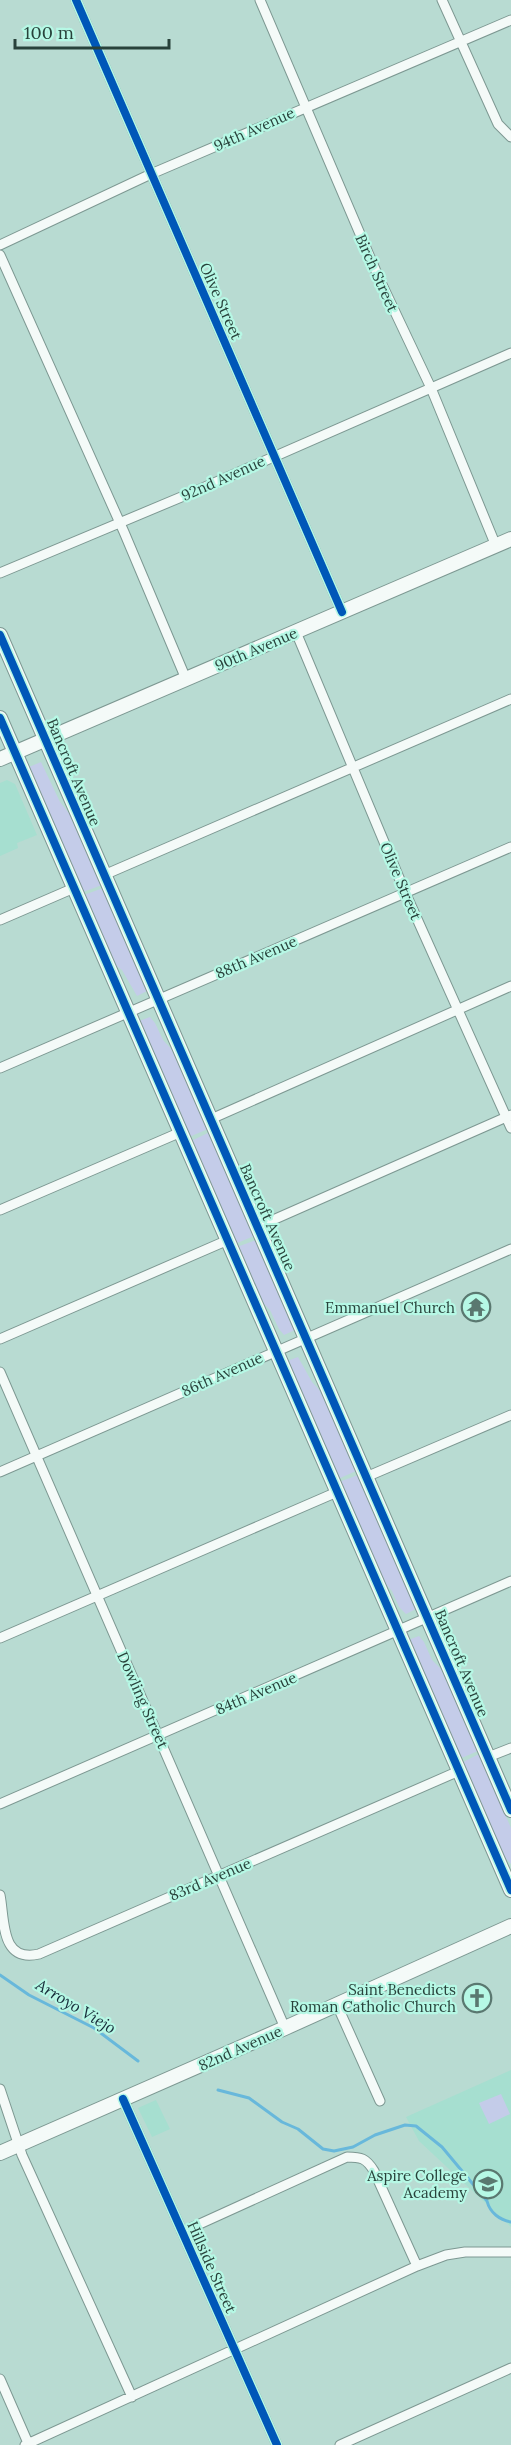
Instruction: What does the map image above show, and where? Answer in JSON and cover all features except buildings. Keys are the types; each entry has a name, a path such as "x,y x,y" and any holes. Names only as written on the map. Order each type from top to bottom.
{"main road":[{"name":"90th Avenue","path":"0,759 511,539"},
{"name":"Bancroft Avenue","path":"0,635 511,1810"},
{"path":"0,718 511,1890"},
{"name":"82nd Avenue","path":"0,2153 511,1926"}],"street":[{"name":"Olive Street","path":"76,0 342,612"},
{"name":"Birch Street","path":"260,0 382,285 431,388 496,546"},
{"path":"442,0 498,124 511,137"},
{"name":"94th Avenue","path":"0,245 151,174 511,20"},
{"path":"0,255 186,679"},
{"name":"92nd Avenue","path":"0,573 198,490 511,353"},
{"name":"Olive Street","path":"296,632 405,892 509,1116 511,1128"},
{"path":"104,875 511,699"},
{"name":"88th Avenue","path":"0,1068 511,847"},
{"path":"0,920 74,888"},
{"path":"211,1119 511,986"},
{"path":"257,1227 509,1116"},
{"path":"0,1210 181,1132"},
{"path":"0,1339 228,1240"},
{"name":"86th Avenue","path":"0,1472 511,1249"},
{"name":"Dowling Street","path":"0,1372 285,2028"},
{"path":"366,1477 511,1415"},
{"path":"0,1638 338,1492"},
{"name":"84th Avenue","path":"0,1804 511,1581"},
{"path":"488,1757 511,1748"},
{"name":"83rd Avenue","path":"0,1895 5,1937 9,1945 15,1951 31,1956 39,1954 459,1771"},
{"path":"337,2005 380,2101"},
{"path":"0,2089 18,2145 132,2397"},
{"name":"Hillside Street","path":"123,2099 277,2445"},
{"path":"182,2232 347,2157 360,2157 369,2162 374,2170 417,2266"},
{"path":"0,2379 26,2444 417,2266 446,2255 465,2252 511,2252"},
{"path":"340,2445 511,2368"}],"shaded area":[{"path":"41,762 60,802 72,817 102,885 83,892 30,771 29,767"},
{"path":"7,780 15,784 37,835 17,843 18,848 0,856 0,783"},
{"path":"103,888 147,989 137,996 122,970 115,965 84,895"},
{"path":"150,1017 163,1040 174,1052 208,1129 189,1137 139,1021"},
{"path":"210,1132 254,1236 235,1244 191,1141"},
{"path":"256,1240 295,1330 284,1335 270,1310 259,1299 237,1247"},
{"path":"298,1357 312,1382 321,1392 356,1471 338,1479 287,1361"},
{"path":"358,1475 416,1609 406,1614 399,1607 392,1591 381,1579 339,1482"},
{"path":"419,1636 432,1660 443,1671 478,1751 459,1759 408,1640"},
{"path":"479,1754 511,1828 511,1864 499,1851 461,1763"},
{"name":"Aspire College Academy","path":"511,2070 511,2227 419,2141 406,2117"},
{"path":"501,2094 510,2114 489,2124 479,2103"},
{"path":"156,2100 170,2129 152,2137 138,2108"}],"waterway":[{"name":"Arroyo Viejo","path":"0,1975 29,1995 94,2028 138,2061"},
{"name":"Arroyo Viejo","path":"218,2090 249,2098 282,2122 298,2129 323,2149 334,2151 353,2147 375,2135 405,2125 416,2126 442,2147 487,2201 493,2212 499,2218 511,2222"}],"cycle path":[{"path":"76,0 342,612"},
{"path":"0,635 511,1810"},
{"path":"0,718 511,1890"},
{"path":"123,2099 277,2445"}],"place":[{"name":"Emmanuel Church","path":"476,1307"},
{"name":"Saint Benedicts Roman Catholic Church","path":"477,1998"},
{"name":"Aspire College Academy","path":"488,2184"}]}
